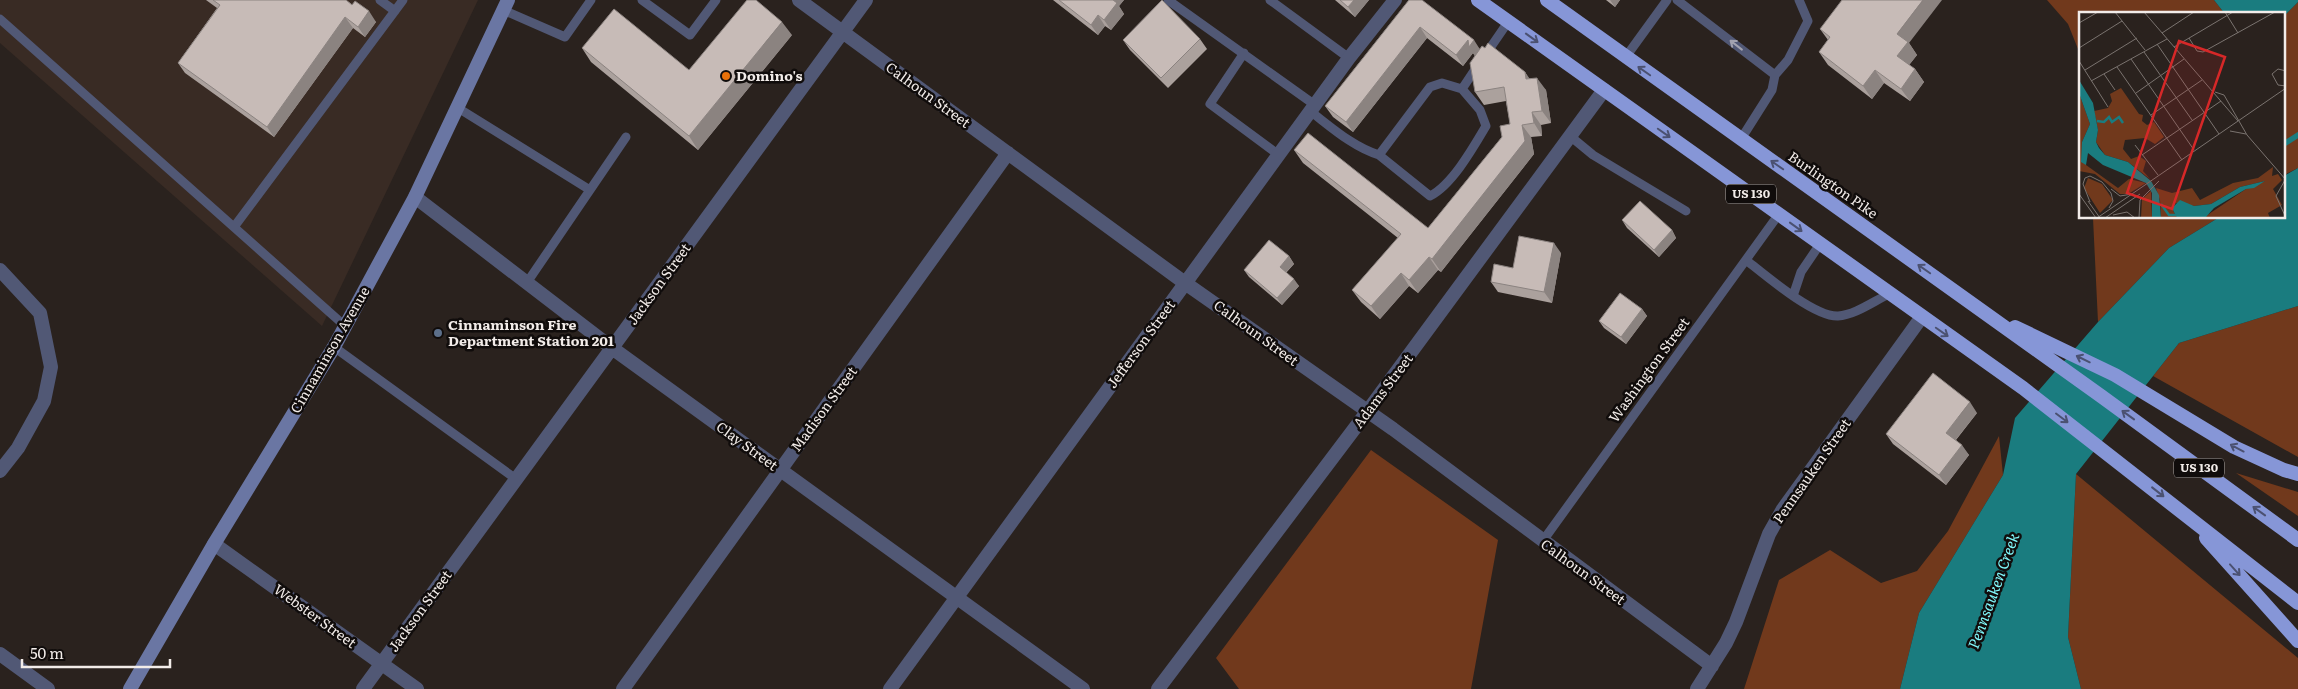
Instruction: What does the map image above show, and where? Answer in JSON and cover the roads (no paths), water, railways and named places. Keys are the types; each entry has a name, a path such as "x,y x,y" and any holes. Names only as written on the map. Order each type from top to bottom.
{"highway":[{"name":"US 130","path":"1478,0 1779,214 1921,318 2023,388 2298,603"},
{"name":"Burlington Pike","path":"1547,0 1625,58 2101,396 2298,540"},
{"path":"1982,311 2115,375 2234,447 2298,474"},
{"path":"2178,508 2298,641"}],"main road":[{"name":"Cinnaminson Avenue","path":"130,689 214,544 346,326 415,197 506,5"}],"street":[{"name":"Calhoun Street","path":"799,0 1185,283 1393,429 1542,542 1712,666"},
{"name":"Jackson Street","path":"363,689 866,0"},
{"name":"Jefferson Street","path":"890,689 1278,154 1349,58 1395,0"},
{"name":"Adams Street","path":"1158,689 1367,412 1604,90"},
{"name":"Madison Street","path":"623,689 1008,153"},
{"name":"Clay Street","path":"415,197 526,284 612,348 1083,689"},
{"path":"0,270 40,313 51,367 44,401 18,448 0,471"},
{"name":"Pennsauken Street","path":"1698,689 1736,622 1762,550 1784,509 1921,318"},
{"name":"Webster Street","path":"214,544 417,689"},
{"path":"0,654 48,689"}],"lane":[{"path":"380,0 395,11"},
{"path":"234,226 403,0"},
{"path":"506,5 565,37 591,0"},
{"path":"642,0 690,35 716,0"},
{"path":"1168,0 1244,53 1313,108 1339,134 1370,152 1379,155 1430,196 1440,191 1473,148 1486,126 1480,110 1462,89 1442,83 1430,87 1379,155"},
{"path":"1270,0 1349,58"},
{"path":"1625,58 1667,0"},
{"path":"1676,0 1775,75"},
{"path":"1741,139 1772,90 1775,75 1788,60 1808,21 1799,0"},
{"path":"0,19 346,326"},
{"path":"1462,89 1508,22"},
{"path":"1244,53 1210,104 1278,154"},
{"path":"458,108 590,190"},
{"path":"1570,136 1593,155 1686,211"},
{"path":"526,284 626,137"},
{"name":"Washington Street","path":"1542,542 1779,214"},
{"path":"1793,296 1801,272 1820,244"},
{"path":"1746,260 1793,296 1814,308 1837,316 1847,314 1888,294"},
{"path":"334,347 516,479"}],"water":[{"path":"2214,0 2298,0 2286,14 2286,12 2223,12"},
{"name":"Pennsauken Creek","path":"2298,168 2298,306 2179,343 2076,474 2068,637 2081,689 1900,689 1919,613 2003,475 2015,418 2098,322 2169,248 2216,219 2286,219 2286,175"}],"waterway":[{"path":"2286,143 2298,135"}],"place":[{"name":"Domino's","path":"726,76"},
{"name":"Cinnaminson Fire Department Station 201","path":"438,333"}]}
